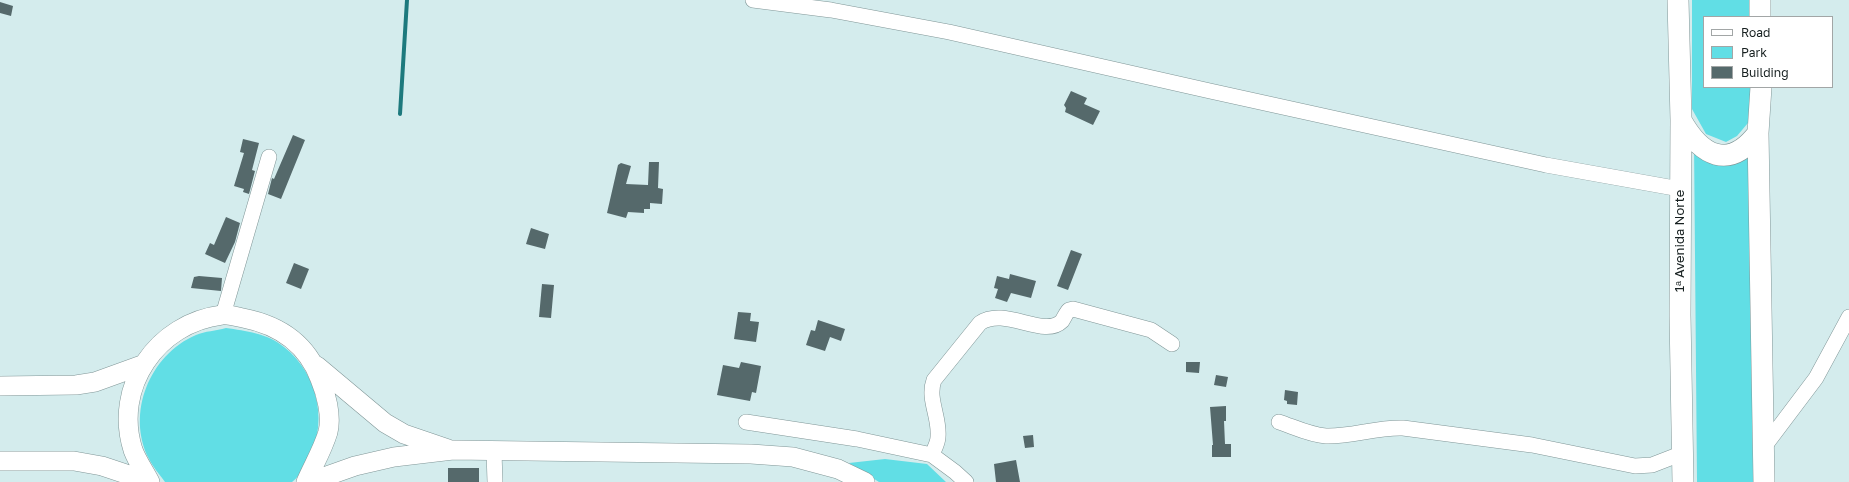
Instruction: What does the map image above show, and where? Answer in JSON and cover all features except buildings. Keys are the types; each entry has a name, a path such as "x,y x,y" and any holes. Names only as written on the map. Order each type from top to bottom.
{"main road":[{"name":"1ᵃ Avenida Norte","path":"1678,0 1681,120 1680,189 1683,482"},
{"path":"1760,0 1760,16"},
{"path":"1761,88 1758,133 1764,482"},
{"path":"1681,120 1695,142 1702,148 1720,155 1727,155 1745,148 1758,133"}],"street":[{"path":"753,0 831,10 948,32 1210,92 1546,165 1680,189"},
{"path":"223,315 269,157"},
{"path":"932,455 938,438 938,428 931,396 934,380 980,323 986,319 999,317 1047,327 1056,325 1062,321 1069,310 1073,309 1151,330 1172,344"},
{"path":"150,482 133,451 128,422 131,392 142,365 165,339 195,322 223,315 262,322 292,339 315,364 385,423 404,434 453,450"},
{"path":"1764,448 1816,378 1849,317"},
{"path":"306,482 328,431 327,397 315,364"},
{"path":"0,386 76,385 88,383 142,365"},
{"path":"746,422 857,439 932,455 966,482"},
{"path":"1279,422 1308,432 1328,436 1385,427 1403,428 1532,445 1635,466 1652,465 1683,453"},
{"path":"310,482 355,466 394,457 453,450 494,452 751,454 793,457 838,469 865,482"},
{"path":"494,452 495,482"},
{"path":"0,461 74,461 102,466 150,482"}],"green space":[{"path":"1692,0 1752,0 1752,16 1703,16 1703,88 1753,88 1753,117 1737,136 1726,142 1706,134 1692,109"},
{"path":"1694,142 1727,160 1751,157 1753,482 1697,482"},
{"path":"226,328 256,333 277,342 296,358 306,371 313,386 319,418 317,434 313,450 298,476 292,482 165,482 149,459 142,442 140,423 141,405 146,388 154,371 166,356 180,344 196,335"},
{"path":"885,459 927,464 946,482 879,482 849,463"}],"waterway":[{"path":"400,114 407,0"}]}
